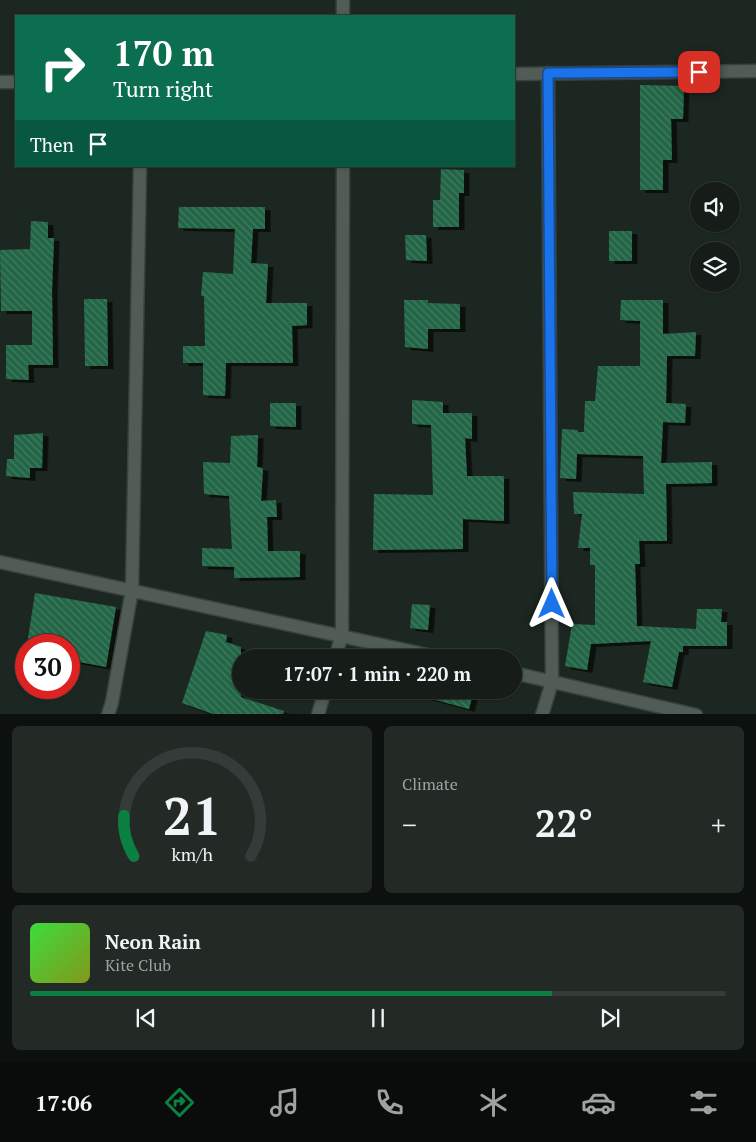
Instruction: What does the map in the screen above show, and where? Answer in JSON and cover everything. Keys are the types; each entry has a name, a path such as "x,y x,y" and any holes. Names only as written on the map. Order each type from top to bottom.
{"street":[{"path":"343,0 343,15"},
{"path":"515,74 756,71"},
{"path":"542,714 552,682 548,73"},
{"path":"0,82 15,82"},
{"path":"108,714 112,702 132,590 140,167"},
{"path":"338,649 342,635 343,167"},
{"path":"0,562 403,649"},
{"path":"522,676 696,714"},
{"path":"318,714 322,699"}],"building":[{"path":"640,85 684,86 683,119 671,119 672,160 663,160 663,190 640,190"},
{"path":"441,169 464,170 464,193 459,193 459,227 433,227 433,200 440,200"},
{"path":"179,207 265,207 265,229 253,229 251,263 268,264 266,303 307,303 307,325 292,326 293,363 226,363 225,396 203,395 203,363 183,363 183,346 205,346 204,296 201,296 203,272 233,274 235,229 178,228"},
{"path":"31,221 48,222 48,238 54,238 52,291 53,365 28,365 29,380 6,379 6,345 32,345 32,311 1,311 0,250 30,249"},
{"path":"609,231 632,231 632,261 609,261"},
{"path":"405,235 426,235 427,261 406,260"},
{"path":"84,299 107,299 108,366 85,366"},
{"path":"404,300 428,300 428,303 460,304 460,329 428,329 428,349 405,347"},
{"path":"621,300 663,300 663,334 696,332 695,356 667,356 666,403 686,404 685,423 663,422 661,463 712,462 712,483 666,484 667,541 639,541 640,564 635,564 637,626 696,629 697,609 722,609 721,622 727,622 727,646 683,646 683,652 679,652 672,687 643,682 651,641 591,644 587,670 565,666 572,624 595,625 595,565 590,565 590,548 578,548 582,514 574,514 573,492 644,494 643,456 577,454 576,479 560,478 562,429 584,432 585,401 595,401 598,366 640,366 640,321 620,320"},
{"path":"412,400 443,402 443,413 472,413 472,439 465,438 467,476 504,476 504,521 463,519 463,549 373,550 374,494 433,495 431,425 412,424"},
{"path":"270,403 296,403 296,427 270,426"},
{"path":"43,433 42,468 30,468 30,478 6,476 7,459 14,459 14,435"},
{"path":"258,435 257,467 263,468 261,501 276,500 277,517 267,517 268,551 300,551 300,577 234,578 234,567 202,566 202,548 232,549 229,496 204,494 203,462 230,463 231,436"},
{"path":"35,593 116,607 106,667 80,662 80,634 29,634"},
{"path":"412,604 430,605 428,630 410,628"},
{"path":"206,631 227,635 226,642 241,647 241,649 232,649 232,699 247,699 284,711 283,714 213,714 182,703"},
{"path":"433,699 472,699 469,709"}],"route":[{"path":"552,604 548,73 699,72"}]}
